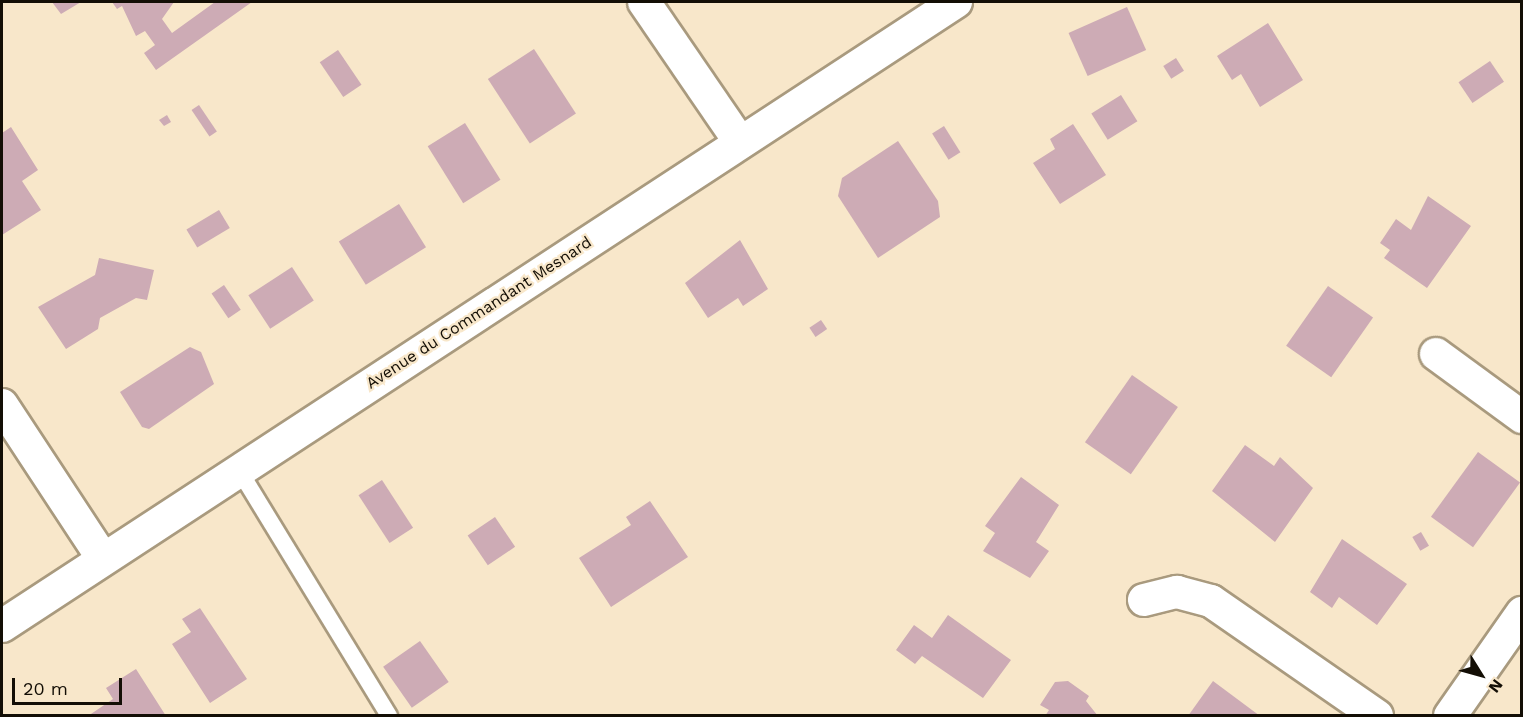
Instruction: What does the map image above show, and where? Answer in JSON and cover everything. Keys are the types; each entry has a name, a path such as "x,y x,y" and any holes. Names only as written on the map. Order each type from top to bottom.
{"street":[{"path":"644,2 740,142"},
{"name":"Avenue du Commandant Mesnard","path":"2,626 956,2"},
{"path":"1436,354 1521,417"},
{"path":"2,405 103,559"},
{"path":"1144,600 1177,592 1211,601 1377,716"},
{"path":"1450,716 1521,613"}],"lane":[{"path":"239,470 389,716"}],"building":[{"path":"52,2 81,2 61,14"},
{"path":"112,2 174,2 162,19 172,33 215,2 252,2 156,70 144,53 155,45 145,31 136,36 122,6 117,9"},
{"path":"1127,7 1146,50 1088,76 1069,33"},
{"path":"1268,23 1303,80 1260,107 1241,74 1232,80 1217,56"},
{"path":"534,49 576,114 530,144 488,79"},
{"path":"338,50 361,85 343,97 320,62"},
{"path":"1176,58 1184,71 1171,79 1163,66"},
{"path":"1490,61 1504,82 1472,103 1458,82"},
{"path":"1121,95 1137,121 1108,140 1091,114"},
{"path":"199,105 217,132 209,137 192,110"},
{"path":"167,115 171,122 164,126 159,120"},
{"path":"465,123 501,180 463,203 428,146"},
{"path":"1073,124 1106,175 1060,204 1033,163 1055,149 1050,139"},
{"path":"944,126 960,152 949,160 932,133"},
{"path":"11,127 38,170 22,181 41,210 2,235 2,133"},
{"path":"898,141 938,201 940,217 878,258 838,196 842,178"},
{"path":"1428,196 1471,226 1427,288 1384,258 1390,250 1380,243 1396,219 1411,230"},
{"path":"399,204 426,247 366,285 339,242"},
{"path":"219,210 230,228 197,248 186,230"},
{"path":"740,240 768,289 743,306 738,298 708,318 685,283"},
{"path":"99,258 154,270 147,300 136,298 100,318 98,329 66,349 38,307 95,275"},
{"path":"292,267 314,301 270,329 248,295"},
{"path":"224,285 241,310 228,318 212,293"},
{"path":"1328,286 1373,318 1331,377 1286,346"},
{"path":"821,320 827,329 816,337 809,328"},
{"path":"190,347 201,352 214,384 149,429 142,427 120,392"},
{"path":"1132,375 1178,407 1131,474 1085,442"},
{"path":"1245,445 1274,466 1280,457 1313,488 1275,542 1212,491"},
{"path":"1478,452 1520,483 1473,547 1431,517"},
{"path":"1021,477 1059,505 1036,542 1049,551 1030,578 983,551 995,533 985,526"},
{"path":"382,480 413,528 390,543 359,495"},
{"path":"650,501 688,557 611,607 579,558 631,525 626,517"},
{"path":"495,517 515,547 488,565 468,535"},
{"path":"1421,532 1429,546 1420,551 1412,537"},
{"path":"1342,539 1407,584 1377,625 1339,597 1332,608 1310,592"},
{"path":"200,608 247,679 210,703 172,644 191,632 182,619"},
{"path":"948,615 1011,660 983,698 922,656 915,664 896,650 914,625 932,638"},
{"path":"420,641 449,682 412,708 383,667"},
{"path":"136,669 166,716 88,716 113,699 106,688"},
{"path":"1068,681 1089,696 1086,701 1098,716 1045,716 1049,710 1040,705 1055,682"},
{"path":"1213,681 1260,716 1188,716"}]}
